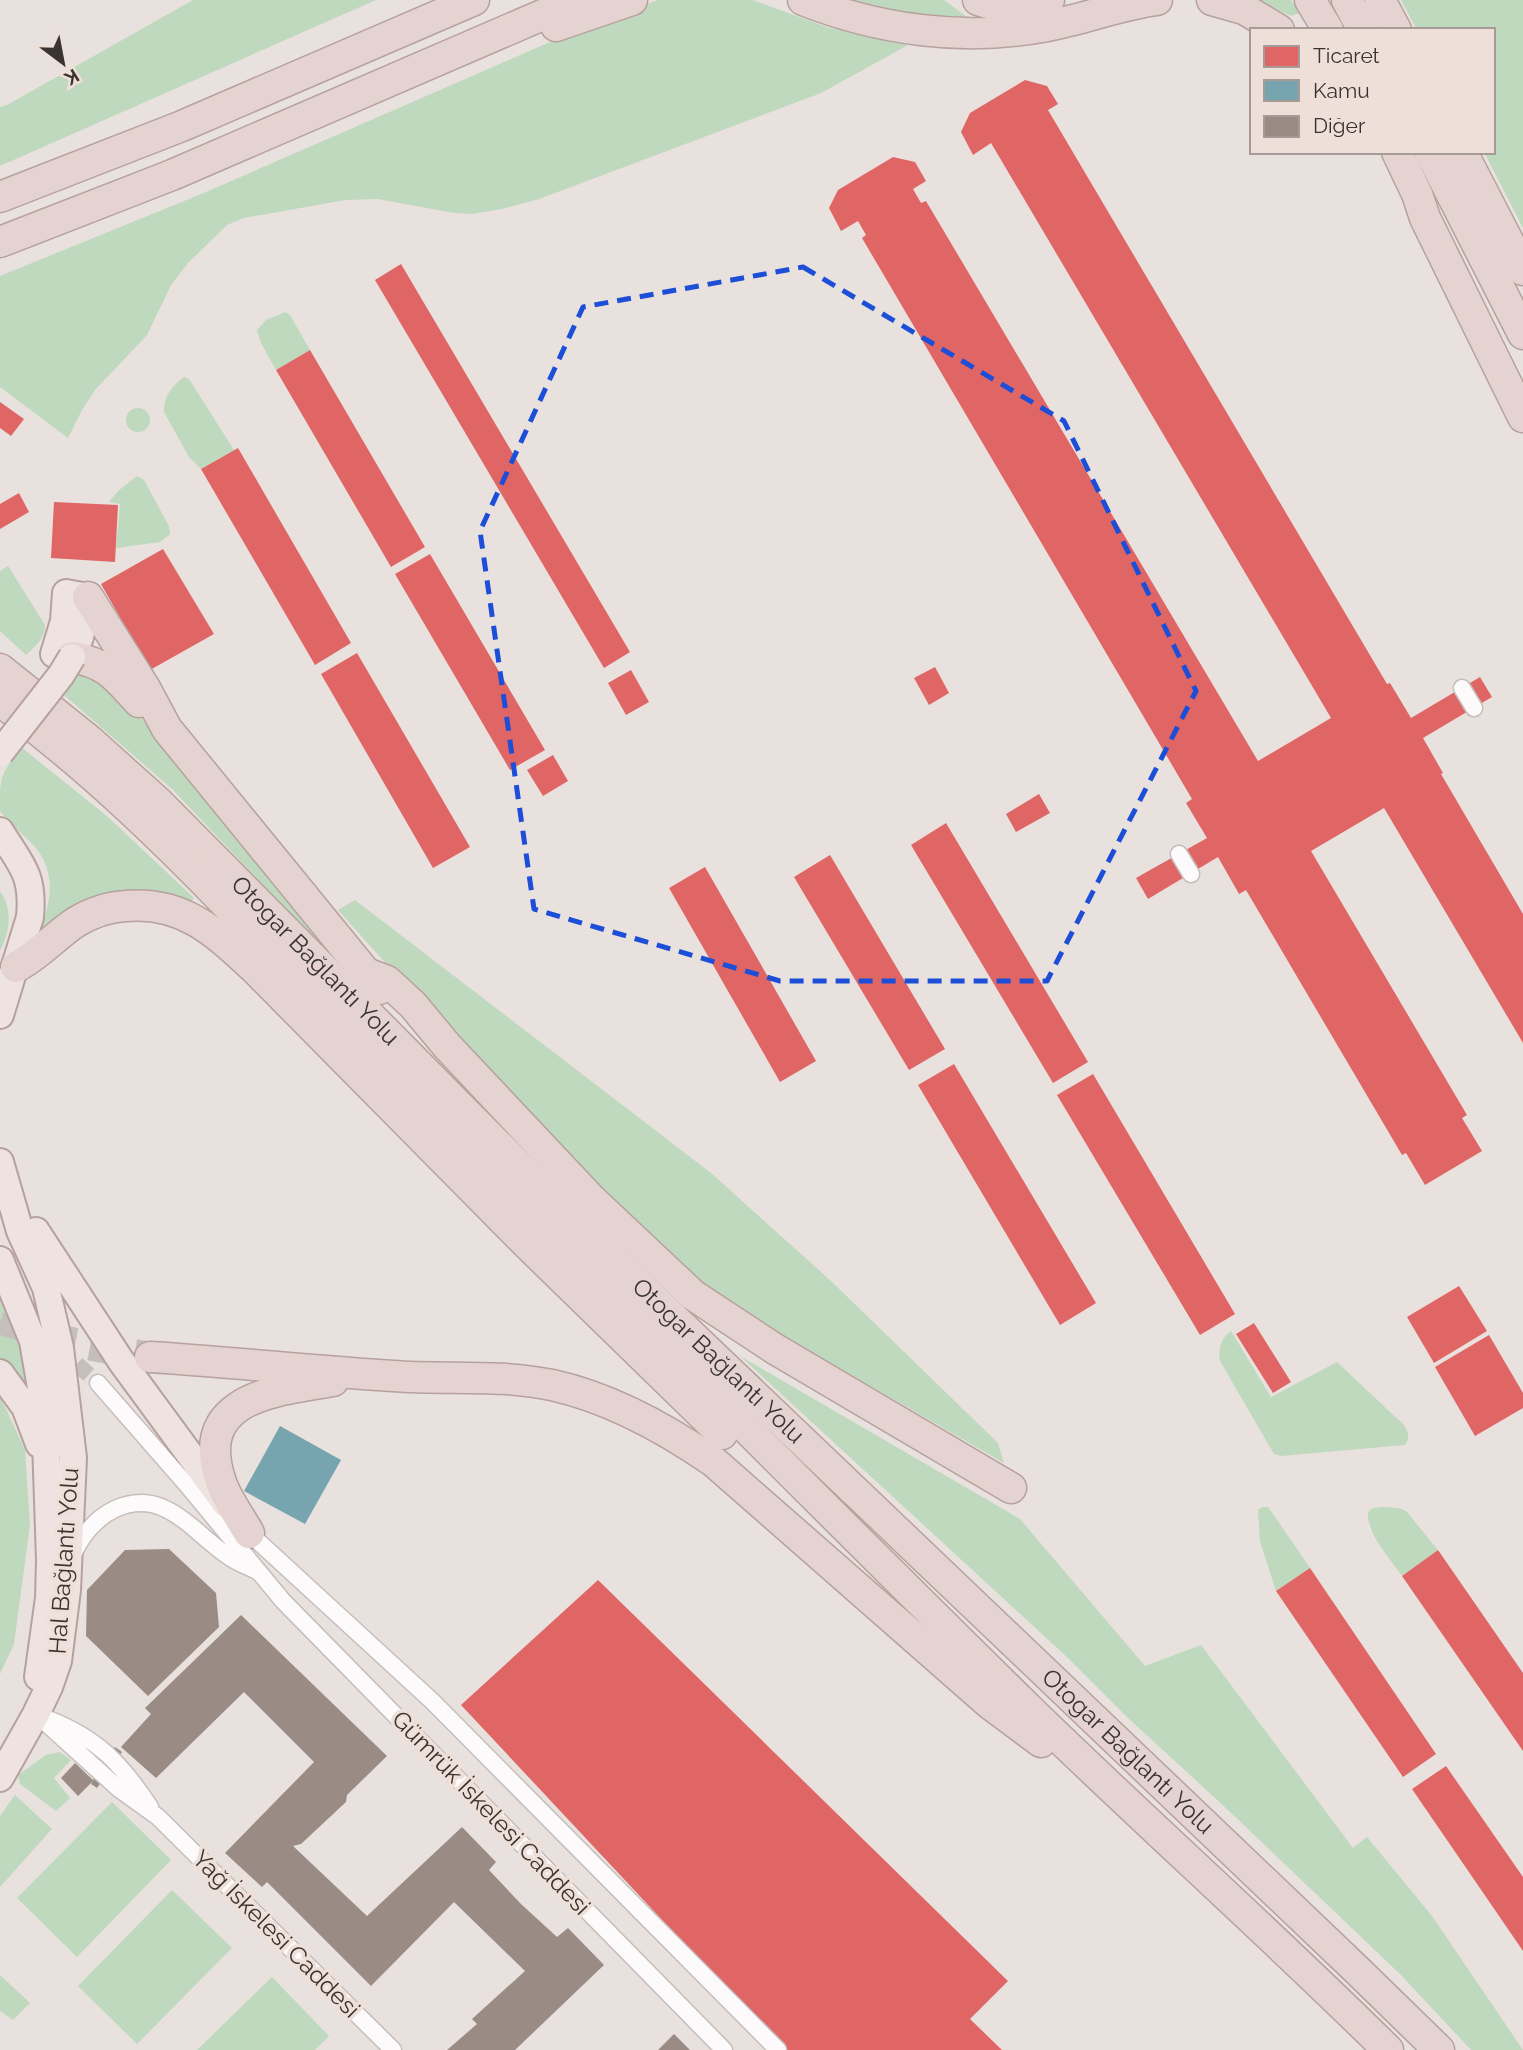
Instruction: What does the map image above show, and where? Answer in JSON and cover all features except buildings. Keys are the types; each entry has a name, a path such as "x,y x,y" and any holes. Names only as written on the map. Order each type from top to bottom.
{"highway":[{"path":"367,47 454,0"},
{"path":"0,197 182,126 474,0"},
{"path":"0,242 172,175 577,0"},
{"path":"468,48 528,36 632,0"},
{"path":"803,0 850,16 885,24 956,33 1044,27 1157,0"},
{"path":"978,0 1005,6 1049,0"},
{"path":"1212,0 1244,9 1276,28"},
{"path":"1310,0 1327,28"},
{"path":"1347,0 1362,28"},
{"path":"1380,0 1395,28"},
{"path":"1385,154 1407,194 1425,218"},
{"path":"1398,154 1418,194 1425,218 1523,417"},
{"path":"1431,154 1523,334"},
{"path":"1463,154 1523,270"},
{"path":"88,597 167,729 366,973 572,1203 598,1247"},
{"path":"63,655 102,665 116,676 154,720 167,729"},
{"name":"Otogar Bağlantı Yolu","path":"0,669 90,741 159,803 598,1247 1439,2050"},
{"name":"Otogar Bağlantı Yolu","path":"0,701 65,751 164,840 799,1483 1086,1764 1388,2050"},
{"path":"8,971 36,956 77,922 117,906 143,904 163,907 187,915 212,931 255,969 527,1244 732,1444 894,1593 944,1626"},
{"path":"366,973 387,981 413,1006 447,1046 592,1200 693,1295 775,1349 1011,1488"},
{"path":"150,1357 552,1385 640,1416 714,1462 990,1704 1046,1745 1086,1764"},
{"path":"248,1533 223,1486 215,1459 217,1431 226,1418 250,1400 275,1392 331,1382 395,1376"}],"main road":[{"path":"0,753 61,675 66,593 88,597"},
{"path":"0,727 63,655"},
{"path":"0,831 24,865 30,883 31,903 30,917 8,971 0,1015"},
{"path":"0,861 15,877 31,903"},
{"path":"1,1165 52,1258 121,1361 248,1533"},
{"name":"Hal Bağlantı Yolu","path":"1,1165 20,1231 46,1288 60,1348 73,1458 69,1565 58,1661 36,1714"},
{"name":"Hal Bağlantı Yolu","path":"0,1260 29,1331 38,1363 45,1412 49,1598 39,1668 36,1714"},
{"path":"0,1373 25,1406 48,1471"},
{"path":"0,1778 36,1714"}],"street":[{"path":"1462,688 1474,708"},
{"path":"1179,854 1191,873"},
{"name":"Gümrük İskelesi Caddesi","path":"98,1383 283,1601 724,2050"},
{"path":"69,1565 80,1540 94,1524 124,1505 144,1502 164,1508 186,1521 230,1558 260,1573"},
{"path":"248,1533 432,1701 778,2050"},
{"name":"Yağ İskelesi Caddesi","path":"36,1714 119,1789 158,1817 393,2050"}],"highlighted area":[{"path":"803,267 1064,421 1196,691 1047,981 780,981 534,909 480,531 583,307"}],"green space":[{"path":"193,0 376,0 0,166 0,107"},
{"path":"658,0 752,0 827,27 908,45 821,93 539,199 502,209 472,214 454,213 378,199 345,200 244,218 227,225 188,263 171,285 147,335 95,390 68,438 0,387 0,276 199,195 589,25"},
{"path":"846,0 944,0 975,23 885,11"},
{"path":"1258,0 1291,0 1300,13 1291,16"},
{"path":"1401,0 1523,0 1523,228 1485,154 1495,154 1495,28 1416,28"},
{"path":"285,312 290,315 310,350 276,370 257,330 266,320"},
{"path":"184,377 189,379 234,450 201,469 189,457 164,412 169,392"},
{"path":"138,408 147,411 150,420 147,429 138,432 129,429 126,420 129,411"},
{"path":"137,476 144,480 169,526 170,534 160,542 116,548 120,504 109,502"},
{"path":"8,566 45,625 42,638 26,655 0,631 0,571"},
{"path":"83,673 118,686 234,834 345,962 341,967 172,789 64,695"},
{"path":"21,747 108,817 194,898 189,905 35,940 48,905 50,881 47,869 35,847 0,811 3,776"},
{"path":"0,891 7,906 9,921 0,951"},
{"path":"355,900 711,1173 831,1281 998,1443 1004,1463 765,1325 702,1285 648,1237 338,910"},
{"path":"0,1283 8,1302 37,1400 0,1362"},
{"path":"1231,1331 1271,1397 1337,1362 1404,1425 1408,1435 1405,1445 1281,1456 1274,1454 1220,1361 1221,1344"},
{"path":"740,1356 1020,1519 1145,1666 1201,1645 1353,1848 1367,1837 1432,1916 1523,2050 1471,2050 1402,1976 1226,1808 1129,1719 1068,1658"},
{"path":"0,1396 25,1450 30,1525 14,1644 0,1674"},
{"path":"1268,1507 1310,1568 1276,1591 1260,1541 1258,1510"},
{"path":"1373,1508 1406,1511 1438,1550 1402,1576 1371,1529 1368,1512"},
{"path":"60,1752 71,1760 54,1778 70,1798 56,1811 20,1784 18,1775 46,1755"},
{"path":"15,1795 52,1829 0,1887 0,1816"},
{"path":"112,1802 171,1860 77,1957 17,1898"},
{"path":"172,1890 232,1948 137,2044 78,1986"},
{"path":"0,1975 30,2003 13,2020 0,2011"},
{"path":"272,1977 329,2036 315,2050 197,2050"}],"tunnel":[{"path":"0,1323 41,1335"},
{"path":"46,1337 150,1357"},
{"path":"59,1348 98,1383"}]}
